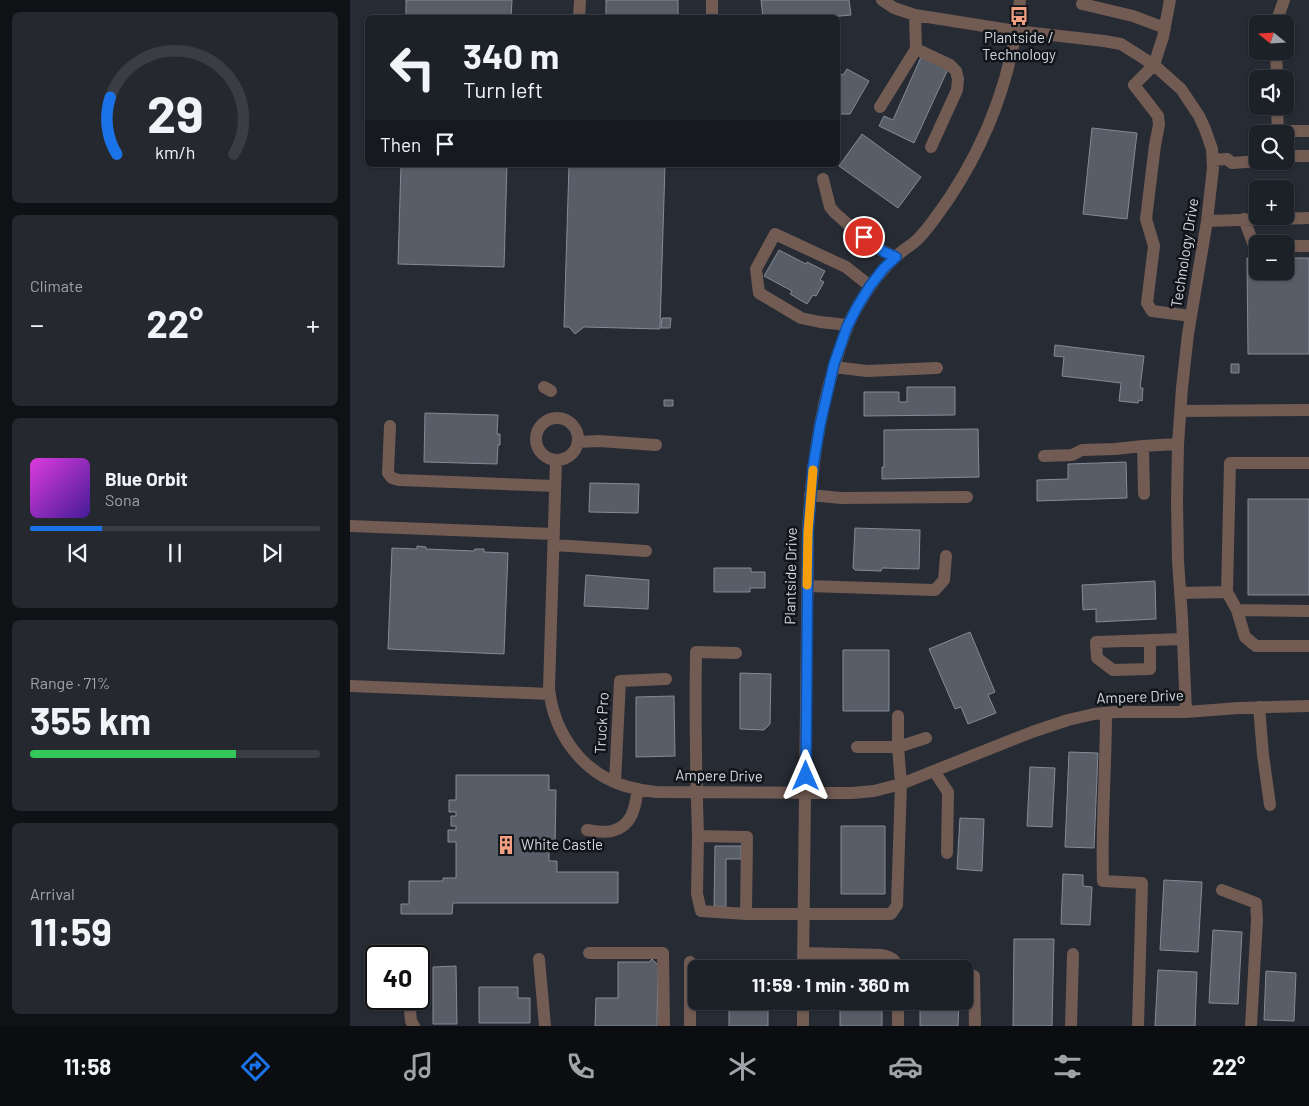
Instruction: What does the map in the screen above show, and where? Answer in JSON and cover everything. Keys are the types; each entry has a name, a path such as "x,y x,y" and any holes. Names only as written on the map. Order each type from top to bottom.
{"street":[{"path":"579,15 580,0"},
{"path":"712,0 712,15"},
{"name":"Technology Drive","path":"882,0 894,8 915,15 1016,31 1121,44 1154,65 1181,89 1199,116 1205,129 1212,149 1212,182 1191,316 1178,444 1178,562 1186,712"},
{"name":"Plantside Drive","path":"804,960 808,532 813,467 820,425 834,367 848,325 857,307 884,268 918,240 958,184 976,154 993,116 1003,86 1014,47 1020,0"},
{"path":"1170,0 1163,37 1154,65 1134,85 1158,116 1159,125 1146,219 1154,246 1147,303 1152,311 1191,316"},
{"path":"1280,15 1284,0"},
{"path":"1082,4 1133,16 1165,28"},
{"path":"880,107 916,49 915,15"},
{"path":"916,49 950,65 956,71 958,79 957,90 931,147"},
{"path":"1294,131 1309,131"},
{"path":"1227,160 1232,155 1249,154"},
{"path":"1294,156 1309,156"},
{"path":"1213,160 1227,160 1232,163 1249,162"},
{"path":"823,179 830,207 834,213 878,248 896,257"},
{"path":"1207,221 1309,218"},
{"path":"1244,219 1251,235"},
{"path":"848,325 801,318 759,293 756,269 775,234 846,267 870,286"},
{"path":"1294,246 1309,246"},
{"path":"834,367 867,371 937,368"},
{"path":"1181,411 1309,410"},
{"path":"552,418 560,418 573,425 578,442 572,454 566,458 556,460 544,456 539,451 536,443 537,432 543,423 552,418"},
{"path":"390,426 388,473 392,478 399,480 556,486"},
{"path":"578,442 599,441 656,445"},
{"path":"1044,456 1072,455 1082,450 1178,444"},
{"path":"1143,446 1144,494"},
{"name":"Ampere Drive","path":"556,460 550,694 553,712 566,740 578,755 587,764 615,782 656,792 852,794 901,784 1032,732 1068,720 1115,712 1186,712 1309,706"},
{"path":"1309,463 1230,463 1227,592 1237,610 1245,637 1256,646 1309,646"},
{"path":"810,495 841,498 967,497"},
{"path":"350,526 554,540 646,551"},
{"path":"807,586 935,590 944,580 946,556"},
{"path":"1180,593 1227,592"},
{"path":"1237,610 1309,611"},
{"path":"1150,640 1183,639"},
{"path":"736,653 696,652 697,894 701,911 746,914 891,914 897,905 901,784 898,716"},
{"name":"Truck Pro","path":"615,782 620,681 666,679"},
{"path":"350,686 550,694"},
{"path":"1259,707 1270,805"},
{"path":"1106,713 1102,850 1103,881 1142,883 1138,1026"},
{"path":"857,748 898,747 926,738"},
{"path":"934,771 948,792 947,853"},
{"path":"587,830 611,831 622,826 632,815 638,789"},
{"path":"698,836 747,837 746,914"},
{"path":"1222,890 1256,903 1257,919 1251,1026"},
{"path":"589,953 663,953 664,1026"},
{"path":"804,953 882,955 894,960"},
{"path":"1072,1026 1073,954"},
{"path":"539,959 544,1026"},
{"path":"974,976 975,1026"},
{"path":"410,1010 411,1021 414,1026"},
{"path":"690,1010 690,1026"},
{"path":"803,1010 803,1026"},
{"path":"898,1010 898,1026"}],"building":[{"path":"406,0 512,0 511,15 406,15"},
{"path":"606,0 678,0 678,15 606,15"},
{"path":"761,0 849,0 851,15 840,16 763,15"},
{"path":"921,57 948,69 914,143 879,126 884,116 893,120"},
{"path":"847,69 869,81 850,114 840,114 840,76 841,74 843,75"},
{"path":"1092,128 1137,133 1127,219 1083,214"},
{"path":"862,134 921,177 898,208 840,167"},
{"path":"401,167 507,167 504,267 398,264"},
{"path":"569,167 665,167 660,329 584,327 575,334 569,327 564,327"},
{"path":"779,250 806,264 807,262 825,271 820,280 824,282 816,296 813,295 807,304 790,294 792,291 764,276"},
{"path":"1247,258 1249,258 1249,280 1294,280 1294,258 1309,258 1309,354 1248,354"},
{"path":"662,318 671,318 670,328 661,328"},
{"path":"1055,345 1144,356 1140,388 1143,388 1142,401 1139,400 1138,403 1119,401 1121,383 1062,376 1064,357 1054,356"},
{"path":"1231,364 1239,364 1239,373 1231,373"},
{"path":"907,387 955,387 955,415 864,416 864,392 899,392 899,402 907,402"},
{"path":"664,400 673,400 673,406 664,406"},
{"path":"425,413 498,415 497,434 500,434 500,445 498,445 497,464 424,462"},
{"path":"978,429 979,477 882,479 882,467 884,467 884,430"},
{"path":"1126,462 1127,498 1037,501 1037,480 1068,479 1068,464"},
{"path":"590,483 639,484 638,513 589,512"},
{"path":"1248,499 1309,499 1309,595 1248,595"},
{"path":"855,528 920,530 919,569 882,568 881,571 855,570 853,568"},
{"path":"417,546 426,547 426,549 474,551 475,549 484,549 484,552 508,553 504,654 388,649 392,548 417,549"},
{"path":"714,568 751,568 751,572 765,572 765,588 750,588 750,592 714,592"},
{"path":"586,575 649,580 648,609 584,606"},
{"path":"1155,581 1156,619 1096,622 1096,609 1083,610 1082,585"},
{"path":"970,632 995,692 988,695 996,713 968,724 961,707 955,709 929,649"},
{"path":"843,650 889,650 889,711 843,711"},
{"path":"740,673 771,674 770,724 764,730 740,729"},
{"path":"674,696 675,756 636,757 636,697"},
{"path":"1069,752 1098,753 1094,848 1065,847"},
{"path":"1030,767 1055,768 1052,827 1027,826"},
{"name":"White Castle","path":"456,775 549,775 549,790 556,790 555,848 549,848 549,861 557,861 557,872 618,872 618,903 453,903 452,914 401,914 401,904 409,904 409,881 443,881 443,878 456,878 456,842 448,842 448,830 456,830 456,826 451,826 451,816 456,816 456,812 449,812 449,800 456,800"},
{"path":"960,818 984,819 982,871 957,869"},
{"path":"841,826 885,826 885,894 841,894"},
{"path":"715,846 741,846 741,859 726,859 726,907 714,906"},
{"path":"1063,874 1083,875 1083,886 1092,887 1090,925 1061,924"},
{"path":"1164,880 1202,882 1198,952 1160,950"},
{"path":"1213,930 1242,932 1238,1004 1209,1003"},
{"path":"1014,939 1054,939 1052,1026 1013,1026"},
{"path":"652,959 661,968 658,971 657,1026 595,1026 596,998 618,998 618,962 649,962"},
{"path":"456,966 457,1024 433,1024 433,967"},
{"path":"1158,970 1197,972 1195,1026 1155,1026"},
{"path":"1266,971 1296,973 1294,1021 1264,1020"},
{"path":"479,987 518,987 518,998 530,998 530,1023 479,1023"},
{"path":"729,1010 768,1010 768,1026 729,1026"},
{"path":"840,1010 882,1010 882,1026 840,1026"},
{"path":"920,1010 959,1010 958,1026 920,1026"}],"slow traffic":[{"path":"807,585 809,500 813,470"}],"place":[{"name":"Plantside / Technology","path":"1019,16"},
{"name":"White Castle","path":"506,845"}],"route":[{"path":"806,776 809,500 820,425 834,364 847,327 870,286 884,268 896,257 884,252 864,237"}]}
